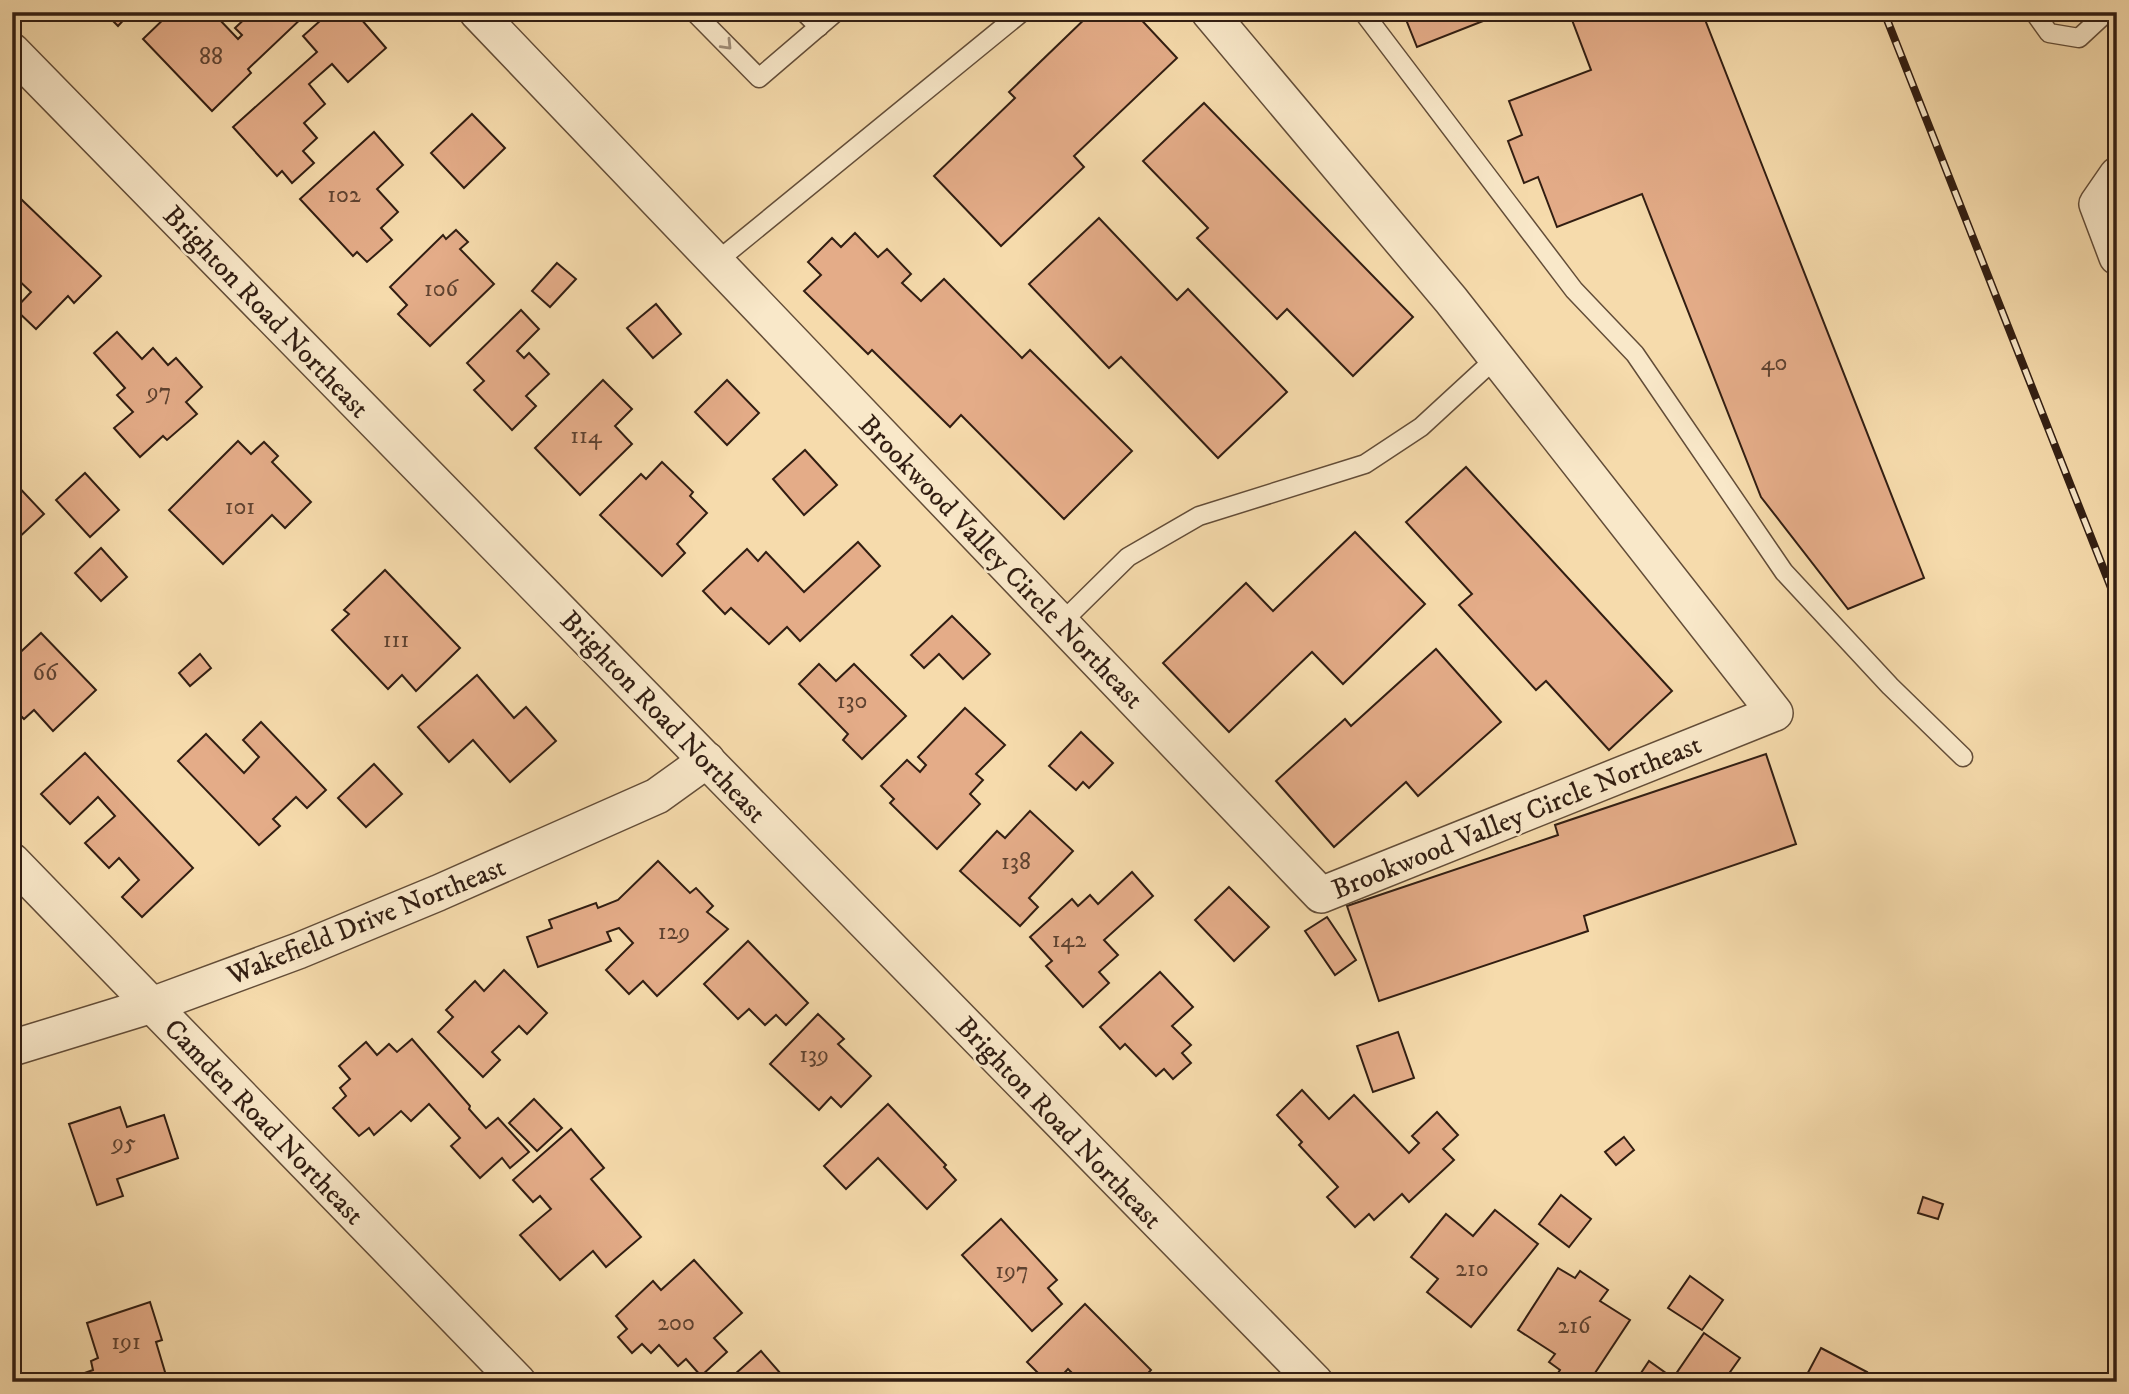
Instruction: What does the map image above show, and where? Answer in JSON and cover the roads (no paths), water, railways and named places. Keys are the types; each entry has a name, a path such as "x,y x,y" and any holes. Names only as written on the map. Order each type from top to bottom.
{"street":[{"name":"Brookwood Valley Circle Northeast","path":"477,12 1321,895 1775,713 1451,300 1209,12"},
{"name":"Brighton Road Northeast","path":"12,51 1315,1382"},
{"path":"2117,175 2096,204 2117,257"},
{"name":"Wakefield Drive Northeast","path":"12,1048 152,1005 298,951 438,894 657,796 707,760"},
{"name":"Camden Road Northeast","path":"12,861 518,1382"}],"lane":[{"path":"695,12 759,78 836,12"},
{"path":"804,12 819,27"},
{"path":"716,262 1022,12"},
{"path":"1363,12 1574,290 1635,354 1784,572 1890,686 1963,757"},
{"path":"2034,12 2049,33 2079,38 2107,12"},
{"path":"1061,623 1128,557 1199,516 1364,464 1422,427 1496,358"}],"railway":[{"path":"1884,12 2117,603"}]}
